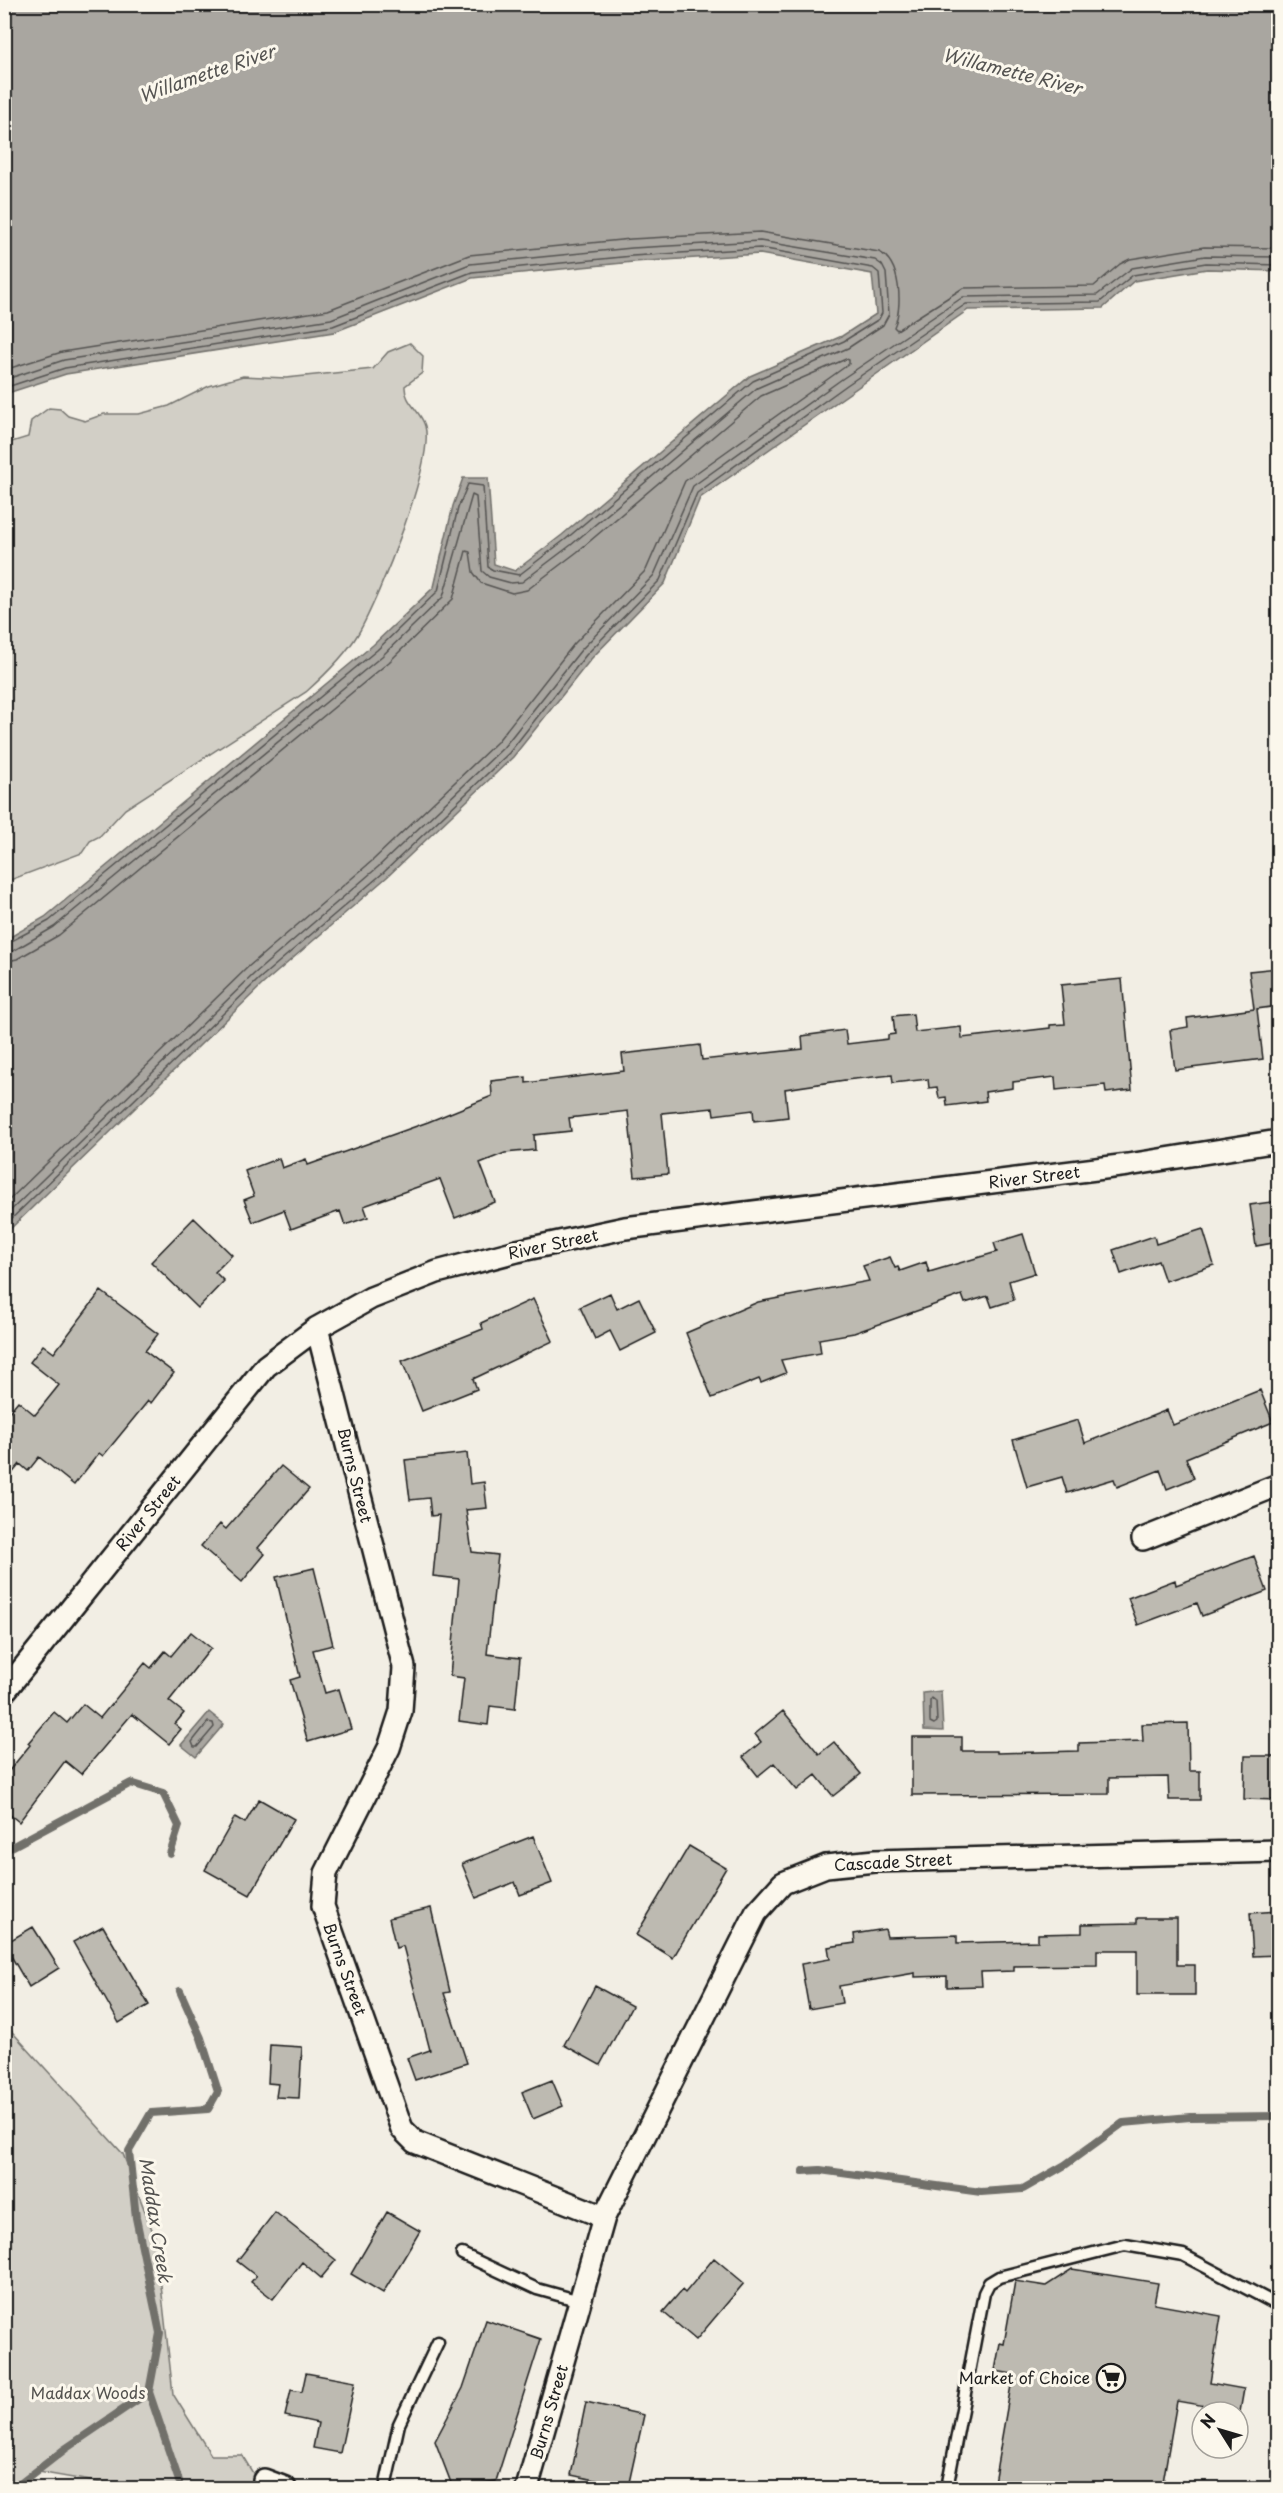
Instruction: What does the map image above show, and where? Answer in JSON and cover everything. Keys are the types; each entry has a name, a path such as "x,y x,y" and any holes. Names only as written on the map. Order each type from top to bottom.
{"street":[{"name":"River Street","path":"4,1692 266,1366 317,1328 372,1298 437,1272 512,1252 625,1228 1128,1165 1278,1142"},
{"name":"Burns Street","path":"317,1328 404,1667 401,1711 389,1748 326,1874 323,1906 402,2129 415,2142 604,2217 527,2488"},
{"path":"1143,1539 1278,1485"},
{"name":"Cascade Street","path":"604,2217 756,1913 783,1883 826,1866 875,1861 1278,1851"},
{"path":"264,2480 285,2488"}],"lane":[{"path":"947,2488 984,2293 989,2283 999,2277 1125,2245 1183,2255 1278,2305"},
{"path":"462,2254 537,2289 580,2301"},
{"path":"385,2488 399,2424 438,2342"}],"green space":[{"path":"410,343 423,356 422,373 405,386 407,397 425,426 426,444 422,468 391,562 367,617 347,650 306,692 125,809 100,836 90,841 82,853 5,882 5,444 28,437 31,421 49,408 60,409 68,416 85,421 104,414 139,414 169,406 209,386 243,376 286,378 373,369 388,352"},
{"name":"Maddax Woods","path":"4,2023 123,2154 156,2240 173,2394 211,2455 242,2455 262,2488 131,2488 33,2471 22,2488 5,2488"}],"water":[{"name":"Willamette River","path":"5,4 1278,5 1278,271 1207,269 1134,281 1103,308 968,310 700,498 665,583 591,659 513,757 387,877 263,984 5,1234 5,940 45,917 373,645 434,587 453,506 463,478 488,478 494,564 515,571 562,535 750,376 842,336 876,314 872,274 760,254 633,262 472,278 334,332 66,374 5,394"},
{"path":"941,1691 943,1731 924,1730 923,1693"},
{"path":"209,1712 224,1724 196,1757 181,1745"}],"building":[{"path":"1278,968 1278,1006 1257,1009 1263,1059 1175,1070 1170,1030 1188,1027 1187,1018 1254,1009 1249,971"},
{"path":"1122,979 1132,1090 1106,1093 1105,1085 1056,1090 1055,1077 1013,1082 1013,1088 985,1092 986,1101 947,1106 946,1097 939,1098 937,1087 929,1088 928,1079 893,1083 892,1075 845,1080 785,1089 788,1117 754,1121 753,1110 714,1115 713,1108 662,1113 668,1174 635,1177 628,1111 569,1118 571,1131 534,1135 535,1150 505,1153 480,1163 495,1202 455,1218 440,1179 364,1206 368,1217 345,1225 340,1211 291,1229 284,1210 253,1222 244,1200 254,1196 245,1171 279,1158 282,1168 306,1159 308,1165 428,1122 492,1096 491,1081 526,1077 526,1083 624,1071 622,1054 700,1045 702,1060 803,1049 802,1036 845,1030 847,1044 888,1039 888,1035 895,1034 893,1016 913,1014 915,1032 961,1027 962,1038 1050,1028 1050,1025 1065,1024 1061,985"},
{"path":"1278,1201 1278,1242 1256,1246 1250,1205"},
{"path":"194,1218 232,1255 215,1272 224,1281 198,1308 151,1262"},
{"path":"1203,1229 1214,1265 1165,1281 1158,1261 1121,1274 1113,1250 1154,1236 1156,1244"},
{"path":"1023,1234 1035,1273 1009,1281 1014,1300 992,1307 988,1296 965,1303 962,1295 854,1333 819,1339 821,1353 781,1360 786,1373 761,1383 759,1379 712,1398 686,1333 758,1302 869,1281 863,1266 890,1257 895,1268 898,1267 900,1271 926,1262 929,1272 997,1252 994,1243"},
{"path":"101,1291 158,1334 145,1351 174,1373 151,1403 148,1401 103,1456 99,1453 74,1485 39,1457 28,1471 20,1464 4,1483 4,1418 18,1401 35,1415 59,1385 30,1362 43,1345 54,1353"},
{"path":"610,1293 617,1309 639,1298 656,1333 620,1351 610,1331 595,1339 580,1307"},
{"path":"533,1299 553,1341 473,1379 477,1389 422,1411 402,1361 483,1329 481,1323"},
{"path":"1260,1390 1273,1422 1186,1458 1194,1478 1167,1489 1160,1470 1117,1487 1114,1479 1067,1493 1062,1477 1027,1487 1013,1440 1078,1420 1085,1443 1167,1410 1173,1425"},
{"path":"467,1453 470,1484 484,1482 487,1508 466,1510 472,1552 498,1555 487,1654 520,1658 515,1709 490,1706 488,1725 459,1721 464,1678 450,1676 459,1579 433,1576 439,1515 431,1516 429,1498 410,1500 405,1460"},
{"path":"281,1466 309,1489 258,1548 265,1554 242,1582 201,1546 220,1524 226,1529"},
{"path":"1254,1556 1267,1591 1202,1616 1197,1603 1138,1625 1128,1598 1175,1580 1176,1585"},
{"path":"314,1568 333,1645 313,1650 325,1693 339,1689 351,1729 308,1742 290,1680 300,1677 276,1577"},
{"path":"191,1632 211,1648 169,1701 184,1713 175,1724 181,1729 169,1744 132,1714 81,1774 65,1761 19,1822 4,1810 4,1777 54,1712 67,1723 83,1704 100,1718 145,1663 151,1668 165,1651 171,1656"},
{"path":"783,1711 819,1754 834,1742 861,1774 833,1796 816,1775 797,1790 774,1763 758,1776 743,1757 761,1742 755,1734"},
{"path":"1188,1723 1189,1771 1200,1771 1200,1800 1169,1800 1168,1777 1109,1778 1109,1794 912,1795 912,1737 962,1737 962,1751 997,1751 997,1753 1079,1751 1079,1743 1143,1741 1142,1724"},
{"path":"1245,1756 1278,1756 1278,1800 1244,1799"},
{"path":"259,1799 294,1819 250,1895 205,1870 235,1817 245,1823"},
{"path":"533,1836 552,1883 520,1895 515,1882 476,1898 462,1864"},
{"path":"689,1846 726,1868 673,1958 636,1935"},
{"path":"431,1908 450,1992 444,1993 467,2063 415,2080 407,2058 430,2050 403,1946 396,1948 389,1918"},
{"path":"1278,1911 1278,1955 1253,1956 1250,1913"},
{"path":"1137,1918 1177,1918 1177,1965 1195,1965 1195,1995 1137,1995 1137,1950 1097,1950 1097,1965 1014,1966 1014,1971 981,1972 982,1986 947,1987 947,1976 915,1977 915,1973 839,1986 842,2003 809,2009 801,1964 830,1959 828,1947 855,1943 854,1934 885,1929 887,1937 957,1935 957,1943 1038,1941 1038,1934 1082,1933 1082,1924 1137,1923"},
{"path":"103,1926 149,2005 119,2023 73,1942"},
{"path":"33,1927 59,1968 29,1987 4,1944"},
{"path":"595,1986 632,2006 600,2065 564,2045"},
{"path":"270,2045 302,2047 299,2098 276,2097 278,2084 268,2083"},
{"path":"552,2080 563,2106 533,2119 522,2092"},
{"path":"275,2212 336,2260 321,2278 302,2262 273,2299 251,2282 256,2276 237,2261"},
{"path":"387,2212 420,2231 383,2293 351,2274"},
{"path":"714,2258 744,2283 696,2340 663,2312 682,2290 685,2293"},
{"name":"Market of Choice","path":"1072,2269 1158,2283 1154,2304 1221,2316 1210,2383 1244,2389 1242,2400 1190,2400 1190,2403 1177,2401 1162,2488 993,2488 1013,2374 995,2371 1000,2343 1004,2344 1015,2281 1046,2286"},
{"path":"486,2320 541,2339 496,2481 453,2488 435,2441 463,2388"},
{"path":"306,2373 355,2382 340,2453 313,2448 318,2423 285,2416 291,2390 302,2392"},
{"path":"586,2402 644,2415 628,2487 571,2475"}],"waterway":[{"name":"Maddax Creek","path":"4,1851 131,1783 163,1793 179,1826 170,1854"},
{"name":"Maddax Creek","path":"179,2481 149,2392 160,2333 136,2218 129,2151 151,2113 208,2109 218,2091 201,2038 180,1991"},
{"path":"803,2171 820,2170 981,2192 1023,2189 1065,2165 1123,2123 1190,2117 1278,2116"},
{"path":"15,2488 65,2449 149,2392"}],"place":[{"name":"Market of Choice","path":"1111,2378"}]}
